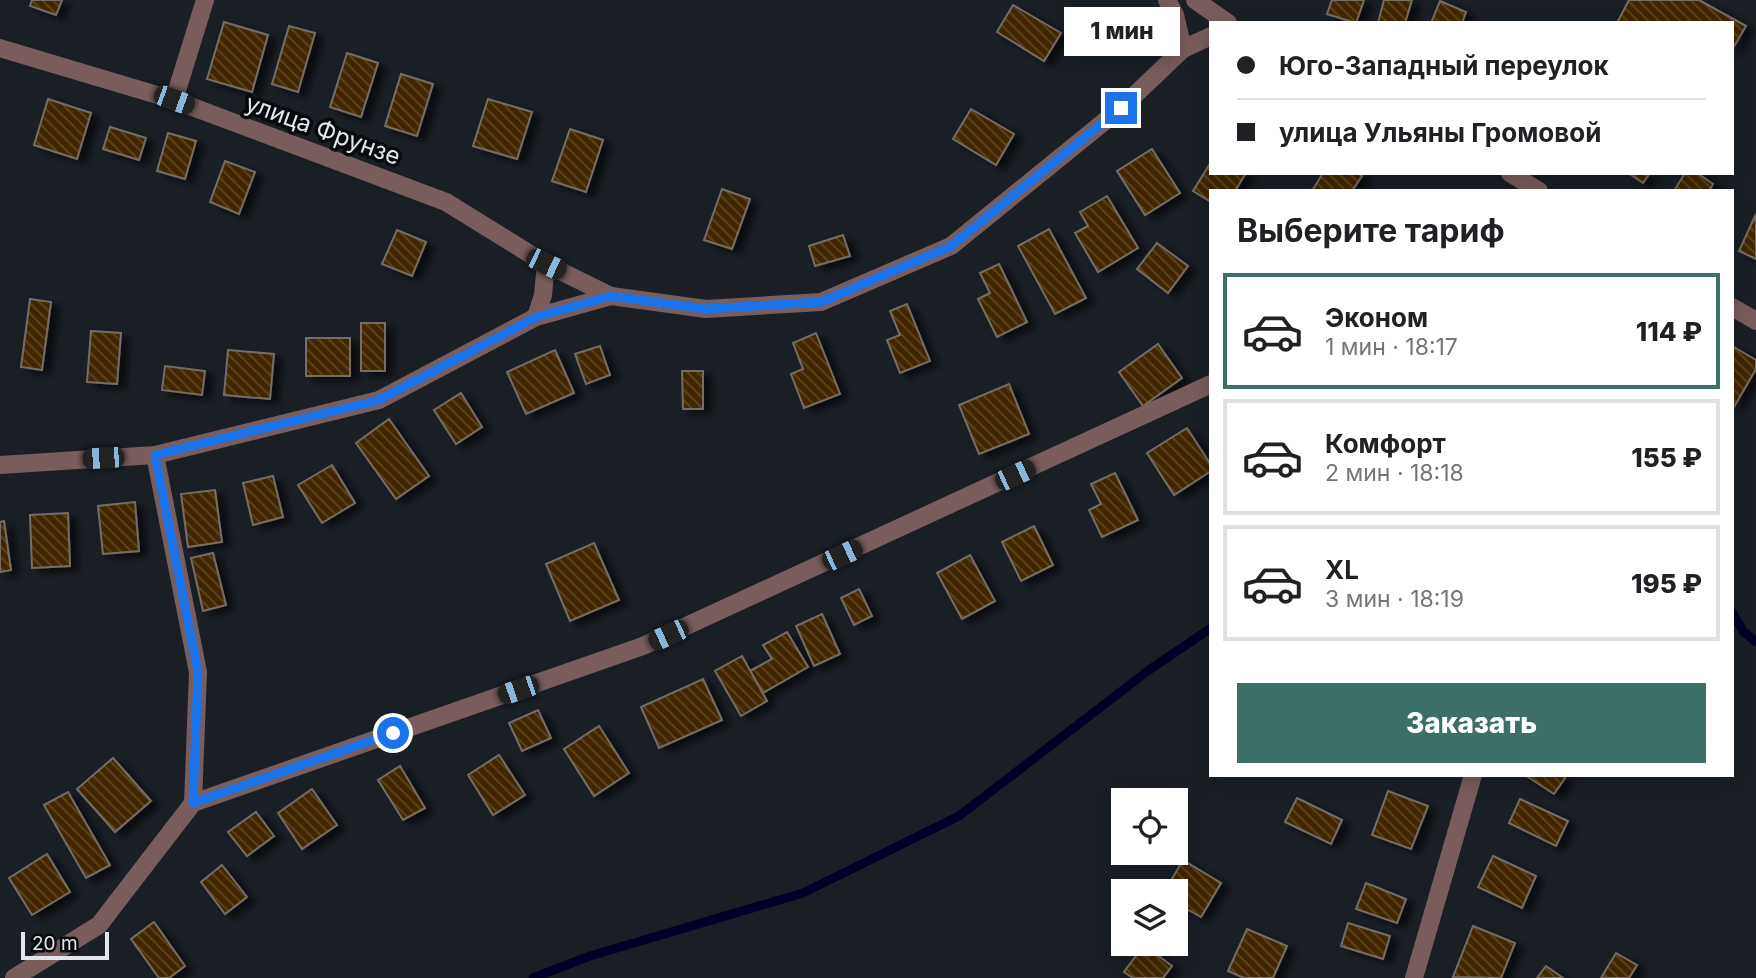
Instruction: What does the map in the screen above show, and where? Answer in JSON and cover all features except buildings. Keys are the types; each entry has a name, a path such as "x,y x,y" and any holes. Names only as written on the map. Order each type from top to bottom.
{"street":[{"path":"174,100 205,0"},
{"path":"1167,0 1175,15 1183,48"},
{"path":"1195,0 1225,21"},
{"path":"0,465 155,455 379,400 536,317 611,296 706,309 821,302 951,246 1121,108 1183,48 1209,37"},
{"name":"улица Фрунзе","path":"0,48 174,100 446,202 546,264 611,296"},
{"path":"1513,175 1536,189"},
{"path":"536,317 546,264"},
{"path":"1734,308 1756,321"},
{"path":"14,978 99,925 193,803 643,646 1209,385"},
{"path":"155,455 198,672 193,803"},
{"path":"1414,978 1472,777"}],"waterway":[{"path":"1734,615 1743,631 1756,642"},
{"path":"533,978 590,956 803,893 959,816 1149,670 1209,629"}],"route":[{"path":"393,733 193,803 198,672 155,455 379,400 536,317 611,296 706,309 821,302 951,246 1121,108"}]}
